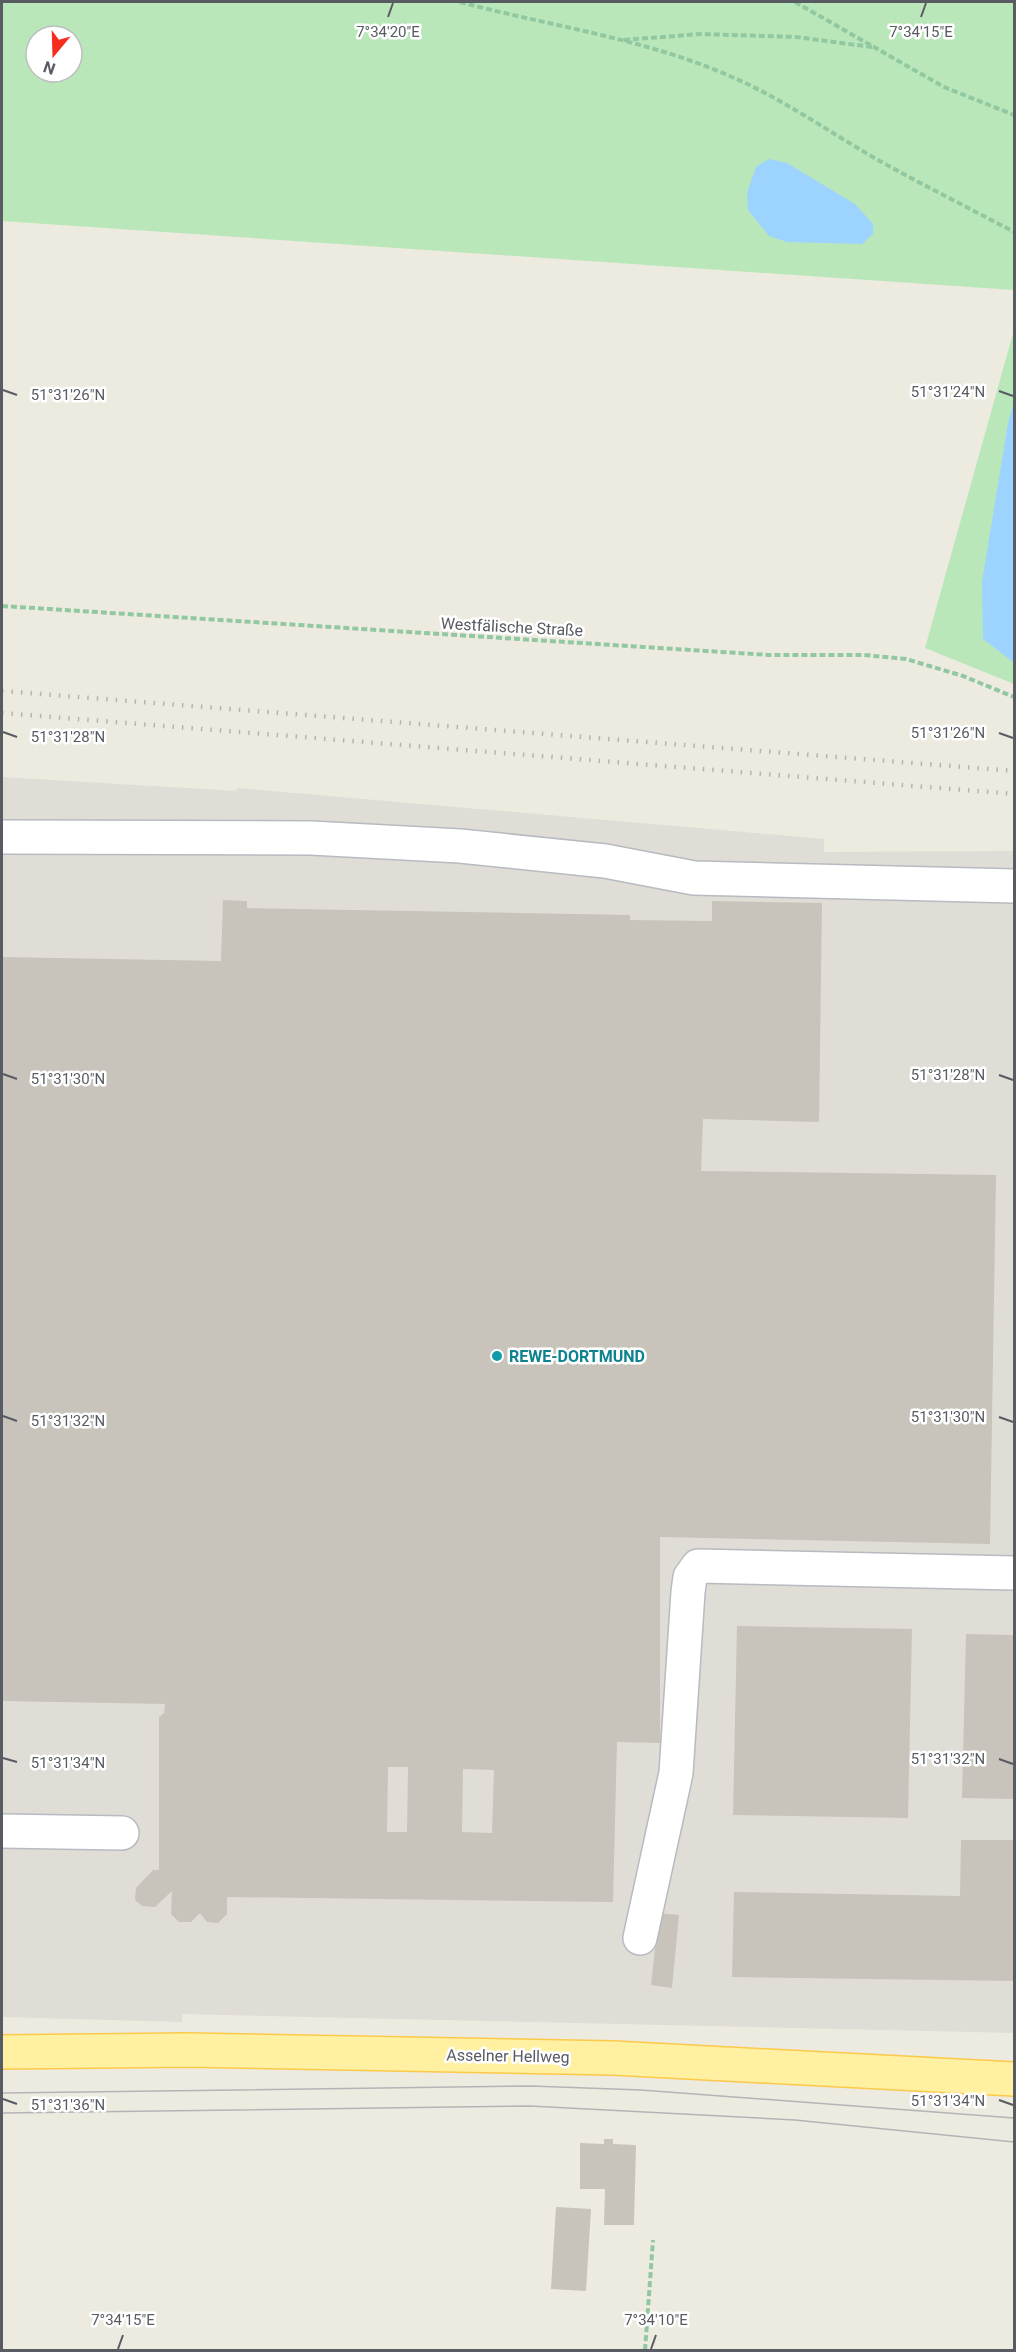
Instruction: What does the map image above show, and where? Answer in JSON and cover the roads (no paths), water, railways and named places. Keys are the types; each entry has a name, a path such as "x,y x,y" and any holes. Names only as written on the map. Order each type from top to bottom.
{"main road":[{"name":"Asselner Hellweg","path":"2,2052 188,2049 556,2057 1014,2079"}],"lane":[{"path":"2,837 311,838 460,846 594,860 694,878 1014,886"},
{"path":"640,1938 676,1773 688,1592 690,1577 698,1566 1014,1573"},
{"path":"2,1831 122,1833"}],"water":[{"path":"769,159 787,163 855,204 873,224 873,234 862,244 787,242 769,236 748,210 747,193 756,167"},
{"path":"1014,401 1014,663 983,639 982,582 1008,423"}],"tram line":[{"path":"2,2093 531,2086 641,2090 1014,2118"},
{"path":"2,2113 530,2106 795,2120 1014,2142"}],"railway":[{"path":"2,691 1014,771"},
{"path":"2,713 1014,794"}],"place":[{"name":"REWE-DORTMUND","path":"497,1356"}]}
